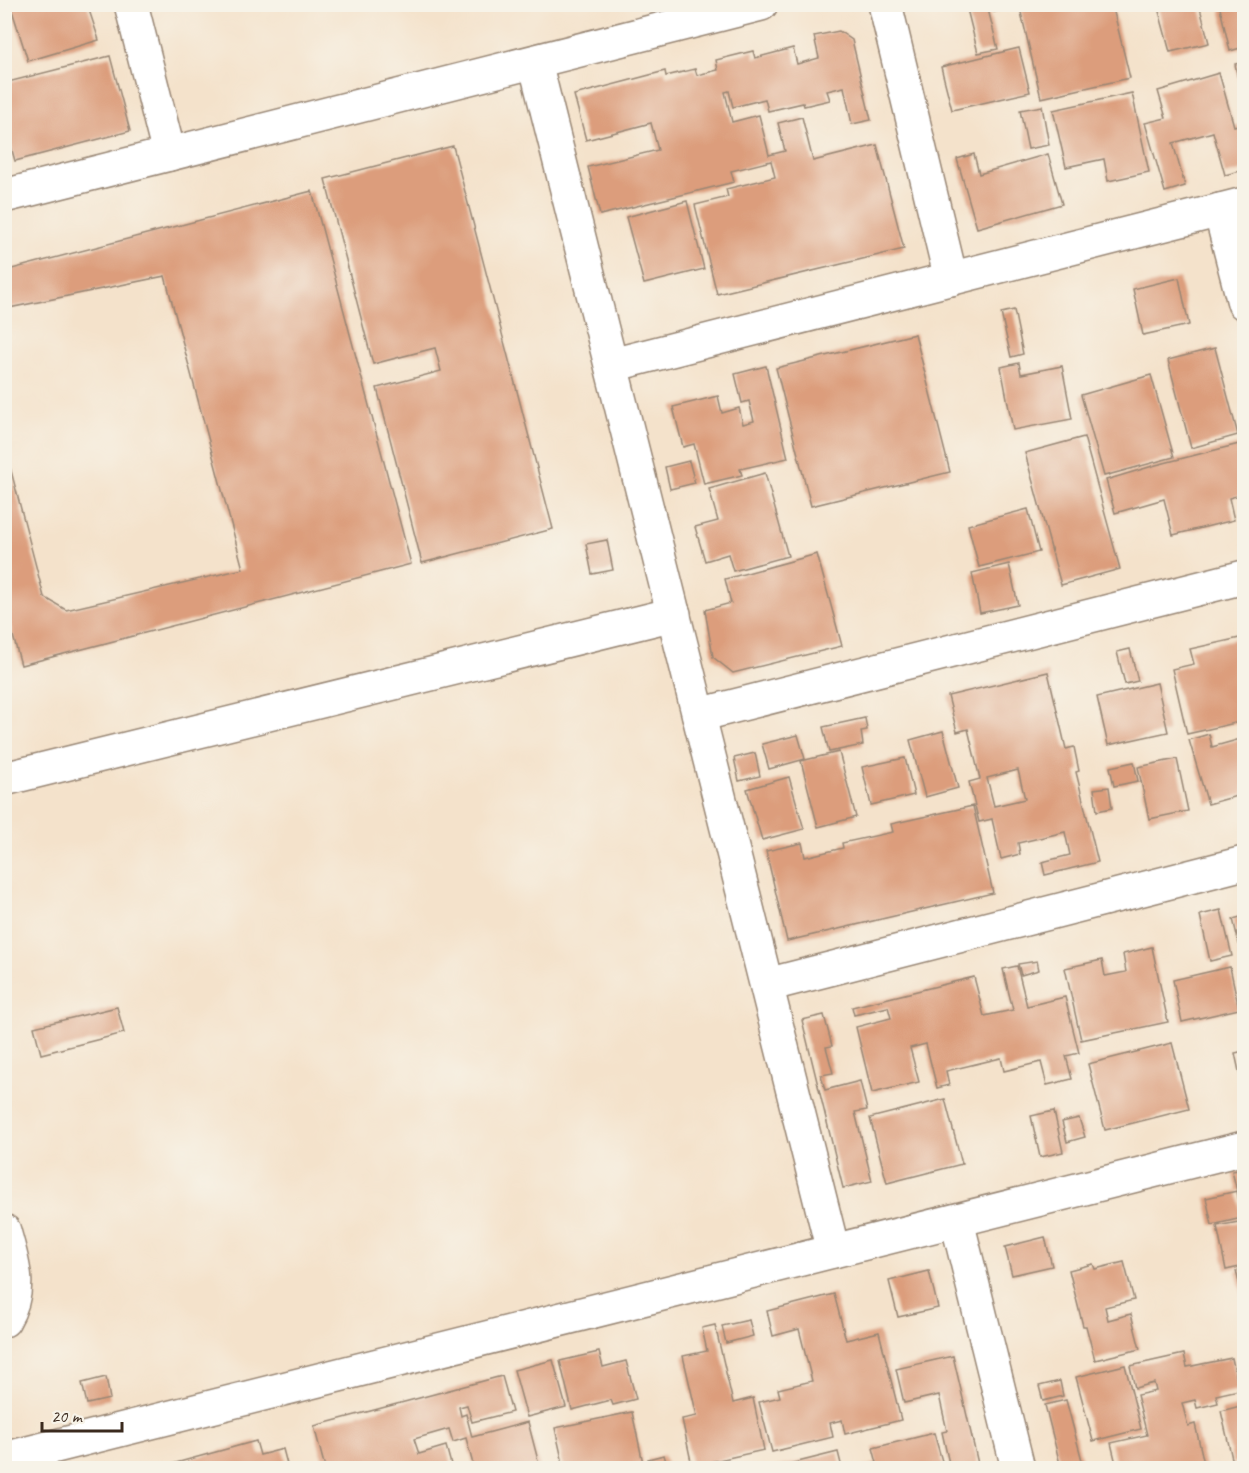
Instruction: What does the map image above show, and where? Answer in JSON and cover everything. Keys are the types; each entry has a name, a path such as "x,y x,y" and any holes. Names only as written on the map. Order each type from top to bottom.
{"street":[{"path":"131,4 169,154"},
{"path":"4,196 535,62 700,12 761,4"},
{"path":"885,4 951,279"},
{"path":"535,62 833,1251"},
{"path":"612,365 1233,207 1245,303"},
{"path":"699,715 1245,576"},
{"path":"4,779 674,614"},
{"path":"767,985 1245,863"},
{"path":"6,1468 4,1461 1245,1148"},
{"path":"957,1221 1018,1468"},
{"path":"4,1231 16,1279 15,1295 4,1320"}],"building":[{"path":"10,4 87,4 99,40 28,61"},
{"path":"992,4 1019,4 1019,5 994,12"},
{"path":"1019,4 1112,4 1130,78 1041,98"},
{"path":"1157,4 1199,4 1209,43 1170,52"},
{"path":"1219,4 1244,4 1244,47 1230,51"},
{"path":"966,5 987,5 998,49 978,53"},
{"path":"839,31 852,40 871,120 852,124 844,87 827,91 830,100 768,111 765,99 733,107 729,91 725,92 732,122 759,115 769,155 785,151 778,123 802,117 813,161 877,145 904,249 717,294 695,205 728,197 726,189 775,177 771,161 731,171 734,182 600,215 588,167 658,150 651,123 586,140 574,95 665,71 666,76 695,69 697,75 718,70 716,60 753,51 755,58 793,48 797,64 819,58 814,36"},
{"path":"4,46 9,59 4,60"},
{"path":"1019,48 1030,92 952,110 941,67"},
{"path":"110,56 130,131 15,161 4,122 4,83"},
{"path":"1244,62 1244,103 1243,103 1235,64"},
{"path":"1219,73 1234,126 1242,124 1244,170 1225,175 1213,132 1173,143 1185,186 1165,192 1145,123 1166,118 1158,91"},
{"path":"1132,93 1149,172 1108,181 1104,159 1066,167 1053,110"},
{"path":"1042,106 1049,145 1028,149 1020,110"},
{"path":"453,146 553,529 422,563 377,388 441,371 435,348 373,364 325,179"},
{"path":"974,154 979,174 1048,154 1062,204 977,228 957,159"},
{"path":"312,191 411,564 21,665 4,603 4,444 44,597 66,610 243,569 165,276 4,309 4,271"},
{"path":"687,201 704,269 644,284 626,217"},
{"path":"1179,278 1189,325 1143,335 1133,289"},
{"path":"1014,310 1023,354 1011,357 1001,313"},
{"path":"915,334 950,472 811,506 776,368"},
{"path":"1215,348 1238,435 1191,448 1168,360"},
{"path":"1019,363 1021,374 1062,366 1072,419 1013,430 1001,367"},
{"path":"766,366 788,458 740,469 742,475 704,484 694,444 683,447 673,407 718,396 722,413 739,408 743,424 754,421 749,401 742,403 735,374"},
{"path":"1151,375 1174,457 1104,476 1081,395"},
{"path":"1084,437 1120,569 1061,585 1025,453"},
{"path":"1243,443 1244,494 1229,498 1234,520 1173,535 1164,499 1115,513 1106,480"},
{"path":"689,461 695,483 670,489 665,467"},
{"path":"765,473 788,556 733,571 728,554 705,561 695,527 718,521 709,489"},
{"path":"1028,509 1039,552 979,567 968,525"},
{"path":"607,540 613,570 592,574 586,544"},
{"path":"817,554 842,646 733,673 713,657 705,610 731,603 725,579"},
{"path":"1009,564 1018,605 980,613 972,573"},
{"path":"1244,637 1244,721 1187,734 1172,669 1194,664 1190,649"},
{"path":"1130,649 1138,681 1125,684 1117,652"},
{"path":"1048,672 1066,749 1074,747 1079,771 1076,772 1098,862 1045,875 1042,862 1070,855 1065,832 1018,843 1020,854 1001,859 992,819 979,822 969,782 980,779 968,729 957,732 948,696","holes":["1018,770 1025,799 994,806 987,778"]},
{"path":"1157,683 1168,732 1108,745 1097,697"},
{"path":"865,718 867,730 861,731 863,745 829,752 823,727"},
{"path":"943,731 958,788 925,797 910,740"},
{"path":"1209,734 1212,747 1244,738 1244,794 1208,804 1189,740"},
{"path":"798,735 805,759 769,769 762,744"},
{"path":"839,752 856,817 818,827 801,761"},
{"path":"755,753 760,776 739,781 734,758"},
{"path":"905,758 914,795 871,805 862,767"},
{"path":"1177,759 1188,811 1149,819 1138,767"},
{"path":"1134,762 1138,781 1114,786 1110,767"},
{"path":"789,777 804,829 762,840 747,789"},
{"path":"1109,787 1112,808 1097,811 1094,789"},
{"path":"973,806 993,893 787,941 766,851 802,843 805,857 843,848 842,843 893,832 891,824"},
{"path":"1221,910 1232,956 1210,961 1200,915"},
{"path":"1244,916 1244,943 1239,944 1233,919"},
{"path":"1152,947 1168,1022 1081,1040 1065,968 1102,960 1105,976 1126,972 1123,954"},
{"path":"1244,954 1244,977 1239,955"},
{"path":"1037,961 1039,970 1021,975 1018,964"},
{"path":"1017,966 1027,1006 1065,997 1079,1053 1066,1056 1072,1079 1047,1085 1041,1062 1004,1071 1001,1058 946,1071 949,1085 937,1088 926,1044 910,1048 919,1082 872,1093 856,1027 891,1018 888,1007 854,1015 852,1007 974,977 984,1016 1013,1010 1003,969"},
{"path":"1230,967 1239,1009 1182,1022 1173,980"},
{"path":"117,1007 124,1033 41,1054 34,1027"},
{"path":"824,1015 832,1046 826,1047 833,1073 821,1075 825,1090 860,1081 867,1110 855,1112 872,1181 843,1188 802,1020"},
{"path":"1172,1043 1189,1109 1105,1130 1088,1064"},
{"path":"1244,1051 1244,1075 1240,1076 1235,1053"},
{"path":"945,1099 962,1164 887,1183 870,1118"},
{"path":"1054,1111 1063,1152 1040,1157 1031,1116"},
{"path":"1079,1118 1085,1137 1067,1142 1062,1122"},
{"path":"1244,1169 1244,1190 1237,1191 1232,1171"},
{"path":"1237,1191 1242,1218 1212,1225 1206,1198"},
{"path":"1244,1221 1244,1266 1226,1270 1217,1226"},
{"path":"1045,1237 1052,1266 1012,1275 1005,1247"},
{"path":"1124,1262 1134,1300 1105,1307 1108,1320 1131,1314 1140,1349 1095,1360 1086,1326 1083,1326 1069,1270 1093,1264 1095,1269"},
{"path":"1244,1269 1244,1302 1236,1271"},
{"path":"929,1271 938,1308 898,1317 889,1281"},
{"path":"834,1294 846,1340 879,1332 901,1420 845,1434 842,1420 830,1423 833,1437 772,1452 759,1402 780,1397 778,1389 812,1381 799,1329 773,1336 767,1311"},
{"path":"749,1320 753,1336 726,1343 722,1326"},
{"path":"715,1325 733,1403 753,1398 764,1450 692,1466 682,1419 697,1416 683,1356 707,1351 702,1328"},
{"path":"599,1352 603,1367 626,1361 636,1399 613,1405 611,1400 572,1410 560,1361"},
{"path":"1184,1354 1187,1367 1232,1358 1239,1390 1216,1395 1218,1403 1197,1408 1195,1400 1182,1403 1188,1426 1195,1424 1205,1468 1117,1468 1111,1443 1147,1435 1137,1395 1156,1391 1154,1383 1135,1388 1130,1366"},
{"path":"953,1356 979,1468 950,1468 942,1432 947,1431 939,1395 904,1403 896,1369"},
{"path":"553,1360 566,1407 527,1417 514,1370"},
{"path":"1125,1365 1141,1429 1093,1441 1076,1377"},
{"path":"502,1376 512,1412 472,1422 467,1405 459,1407 461,1416 466,1414 472,1437 528,1422 540,1468 474,1468 466,1438 453,1442 449,1429 414,1439 419,1454 446,1446 452,1468 325,1468 314,1426"},
{"path":"106,1377 110,1399 87,1404 82,1383"},
{"path":"1060,1381 1063,1396 1043,1401 1039,1386"},
{"path":"1066,1400 1084,1468 1061,1468 1045,1405"},
{"path":"1244,1405 1244,1461 1233,1463 1221,1411"},
{"path":"632,1412 643,1463 618,1468 564,1468 555,1428"},
{"path":"934,1433 944,1468 861,1468 877,1463 873,1448"},
{"path":"256,1441 260,1455 283,1449 288,1468 173,1468 172,1464"},
{"path":"838,1452 842,1468 774,1468"},
{"path":"664,1455 668,1468 638,1468 650,1464 648,1459"}]}
